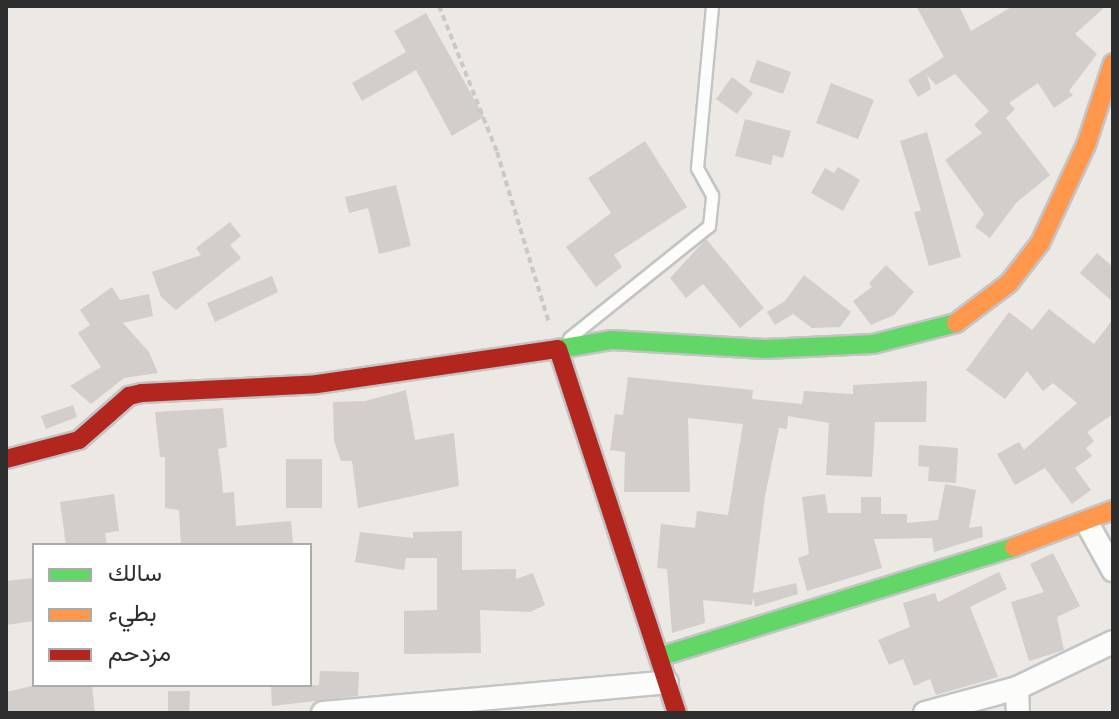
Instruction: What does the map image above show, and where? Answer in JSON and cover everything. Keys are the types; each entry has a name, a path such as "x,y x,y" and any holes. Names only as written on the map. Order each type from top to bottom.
{"main road":[{"path":"6,459 79,440 135,394 317,384 612,340 765,349 833,347 926,335 957,323 1009,283 1040,243 1104,123 1113,63"},
{"path":"556,349 677,713"},
{"path":"659,657 1087,523 1113,510"}],"street":[{"path":"1087,523 1113,570"},
{"path":"925,713 1017,688 1113,642"},
{"path":"323,713 667,682"},
{"path":"1017,688 1018,713"}],"lane":[{"path":"556,349 709,226 712,195 697,168 712,6"}],"path":[{"path":"439,6 497,152 556,349"}],"building":[{"path":"916,6 959,6 971,31 1013,6 1106,6 1075,34 1097,54 1069,91 1073,95 1054,108 1038,83 1009,103 1015,109 1006,118 1050,175 1016,203 990,238 975,227 984,214 945,160 982,133 974,125 989,111 955,74 936,85 927,75 931,89 918,97 908,80 944,57"},
{"path":"426,13 484,117 452,136 416,70 362,101 352,83 406,52 394,31"},
{"path":"757,60 791,72 783,94 749,82"},
{"path":"732,77 753,93 737,114 716,99"},
{"path":"831,83 874,100 858,139 816,123"},
{"path":"745,119 791,131 783,158 773,155 771,165 735,156"},
{"path":"927,132 961,257 929,266 914,212 921,211 900,141"},
{"path":"645,141 687,207 614,255 622,267 596,287 566,247 611,213 588,178"},
{"path":"838,167 860,180 843,211 811,193 825,168 834,173"},
{"path":"396,185 411,246 379,254 368,208 349,213 345,197"},
{"path":"230,222 241,236 230,245 241,258 176,310 161,297 152,272 201,255 196,248"},
{"path":"706,239 764,308 740,328 703,284 686,298 670,278"},
{"path":"1097,253 1113,267 1113,302 1080,273"},
{"path":"886,265 914,292 894,315 871,325 853,301 872,287 869,283"},
{"path":"804,275 851,312 840,327 812,328 793,314 775,325 767,312 785,301"},
{"path":"272,276 278,292 215,322 207,303"},
{"path":"112,287 120,300 149,294 153,316 123,323 149,352 158,373 124,378 91,404 70,386 101,367 78,333 90,325 80,310"},
{"path":"1049,309 1094,344 1113,319 1113,414 1087,432 1094,441 1086,448 1092,456 1075,468 1091,490 1072,504 1045,468 1015,485 997,454 1019,442 1024,450 1077,403 1053,383 1043,391 1027,371 1005,399 966,370 1009,312 1032,330"},
{"path":"628,377 753,390 752,399 802,404 804,391 853,394 853,385 927,381 926,422 875,422 872,477 826,475 829,423 788,416 787,429 779,428 765,496 753,593 796,583 798,594 755,607 753,597 752,605 703,600 705,623 672,633 667,569 657,568 661,524 695,528 697,511 728,515 743,424 688,418 690,492 624,492 625,452 610,450 615,414 623,415"},
{"path":"406,390 415,440 454,433 459,486 358,508 352,461 341,461 334,441 333,402 365,401"},
{"path":"73,405 77,417 46,429 41,416"},
{"path":"223,408 227,447 218,449 223,493 234,492 236,526 291,521 293,543 181,543 179,510 165,508 165,457 160,457 155,412"},
{"path":"919,445 958,448 956,483 928,481 929,467 918,466"},
{"path":"286,459 322,459 322,508 286,508"},
{"path":"945,484 976,490 969,528 982,526 983,537 934,552 932,538 874,539 882,568 807,591 798,558 809,554 802,497 825,494 828,513 861,513 861,497 881,497 881,514 907,514 907,523 938,520"},
{"path":"114,494 119,531 105,533 107,543 66,543 60,502"},
{"path":"462,531 462,570 516,569 516,579 533,573 545,605 530,612 480,610 481,653 404,654 404,611 437,610 437,558 406,558 404,570 355,562 360,532 413,538 413,532"},
{"path":"1053,553 1080,606 1057,617 1064,650 1029,661 1011,602 1044,592 1030,564"},
{"path":"999,572 1007,589 970,607 998,677 936,695 930,679 914,686 903,659 889,665 878,640 910,627 903,603 935,593 938,602"},
{"path":"32,578 32,621 6,625 6,581"},
{"path":"320,671 359,672 358,696 272,706 271,687 319,685"},
{"path":"32,686 92,687 95,713 6,713 6,692"},
{"path":"168,691 190,691 189,713 168,713"}],"traffic: fast":[{"path":"558,349 612,340 765,349 873,344 956,323"},
{"path":"659,657 1014,547"}],"traffic: slow":[{"path":"956,323 1009,283 1040,243 1086,145 1113,63"},
{"path":"1014,547 1113,510"}],"traffic: jam":[{"path":"6,459 79,440 129,396 142,393 317,384 556,349"},
{"path":"558,349 677,713"}]}
